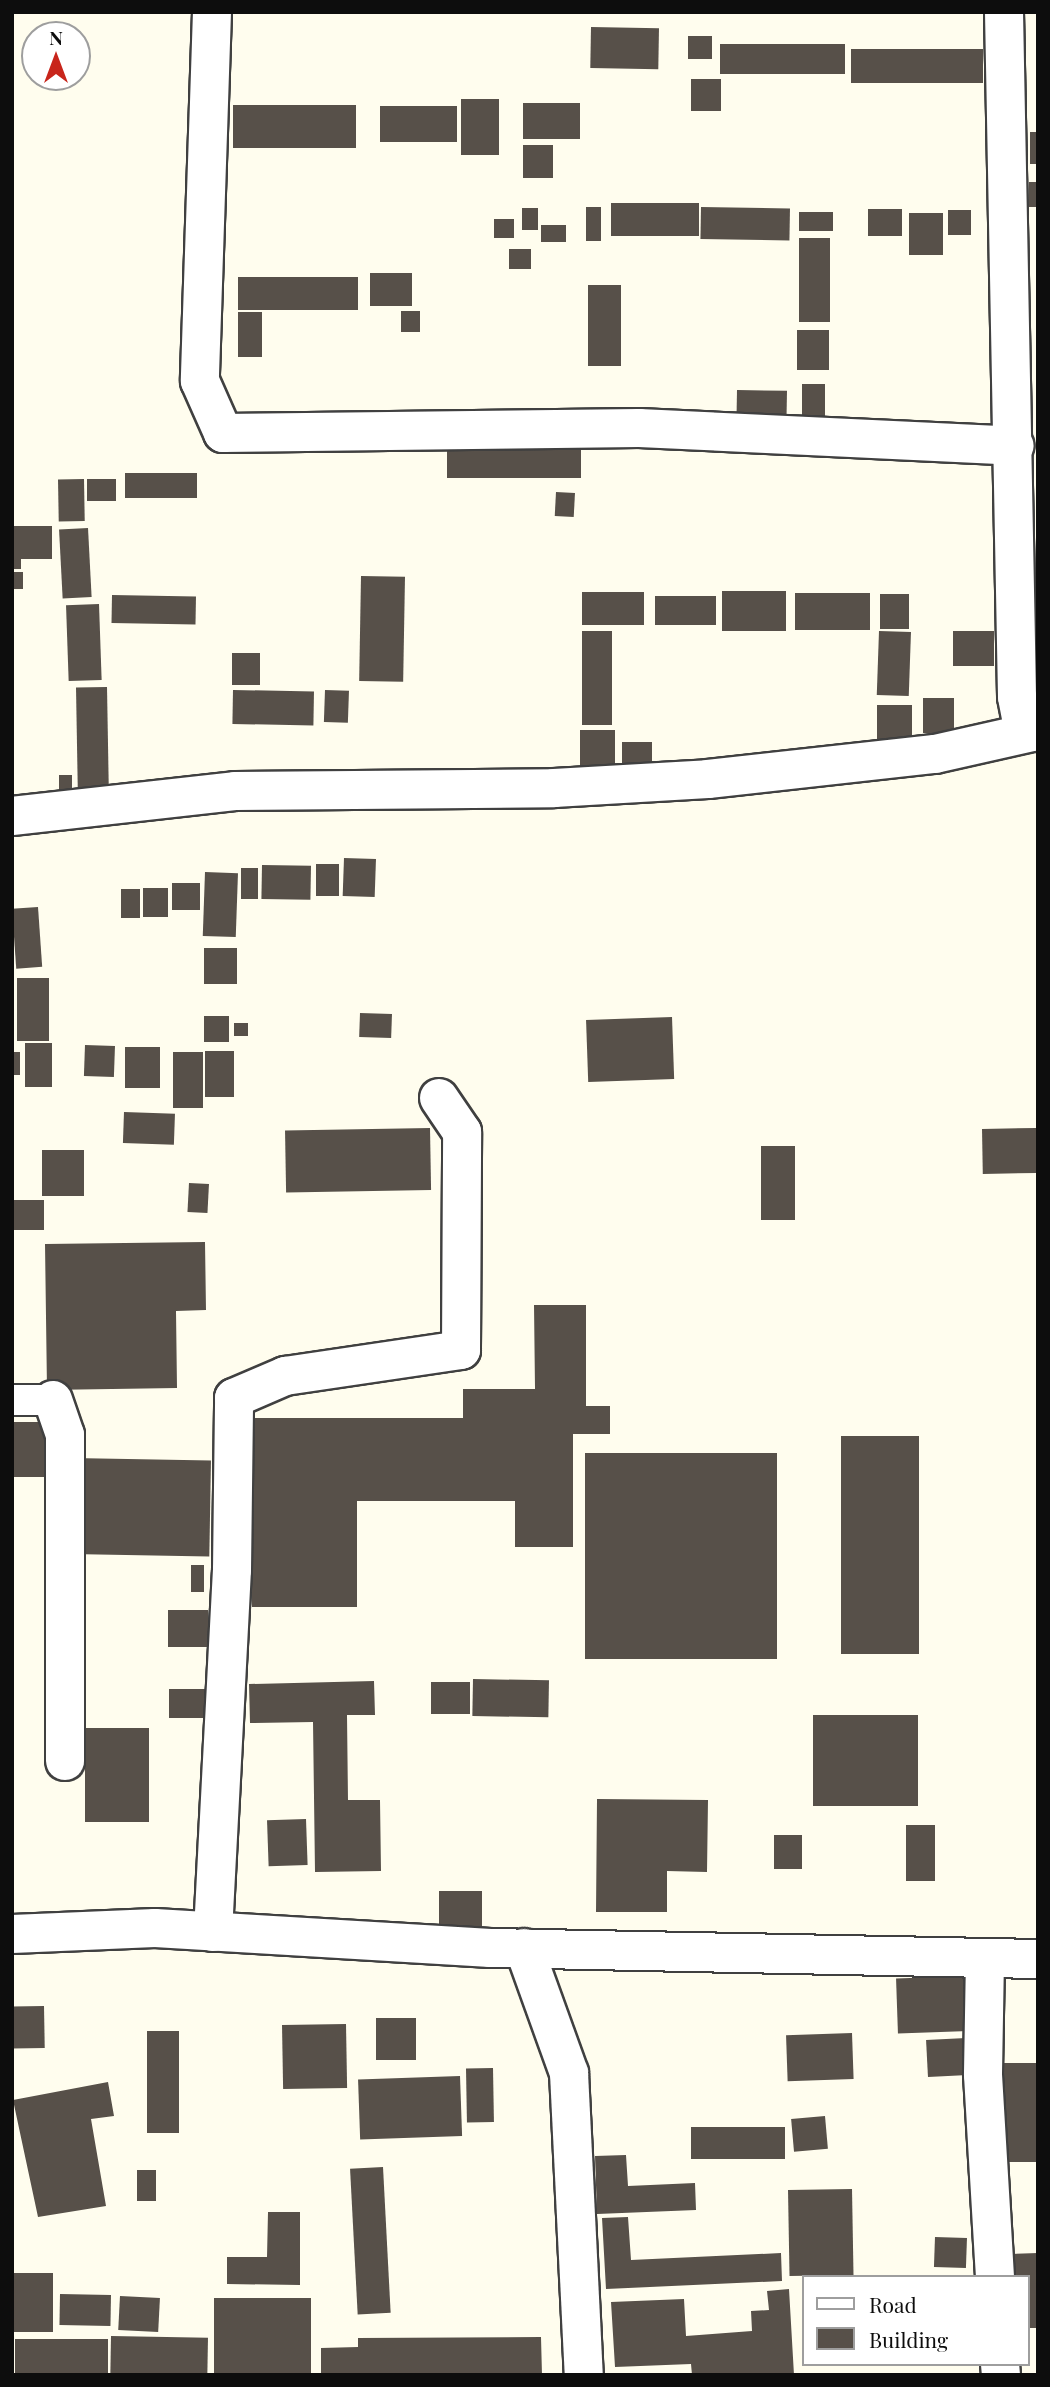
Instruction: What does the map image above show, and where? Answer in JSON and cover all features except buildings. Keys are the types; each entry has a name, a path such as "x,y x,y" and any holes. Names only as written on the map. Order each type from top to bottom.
{"street":[{"path":"212,12 200,381 223,433 639,428 1015,446"},
{"path":"1004,12 1015,446 1017,697 1022,723 1035,732"},
{"path":"12,816 235,791 554,788 708,779 935,754 1035,732"},
{"path":"213,1932 232,1570 234,1398 285,1376 461,1350 462,1132 439,1098"},
{"path":"53,1400 65,1435 65,1761"},
{"path":"12,1934 155,1928 524,1948 1038,1959"},
{"path":"524,1948 569,2073 584,2375"},
{"path":"985,1958 983,2075 995,2275"}],"lane":[{"path":"12,1400 53,1400"}]}
